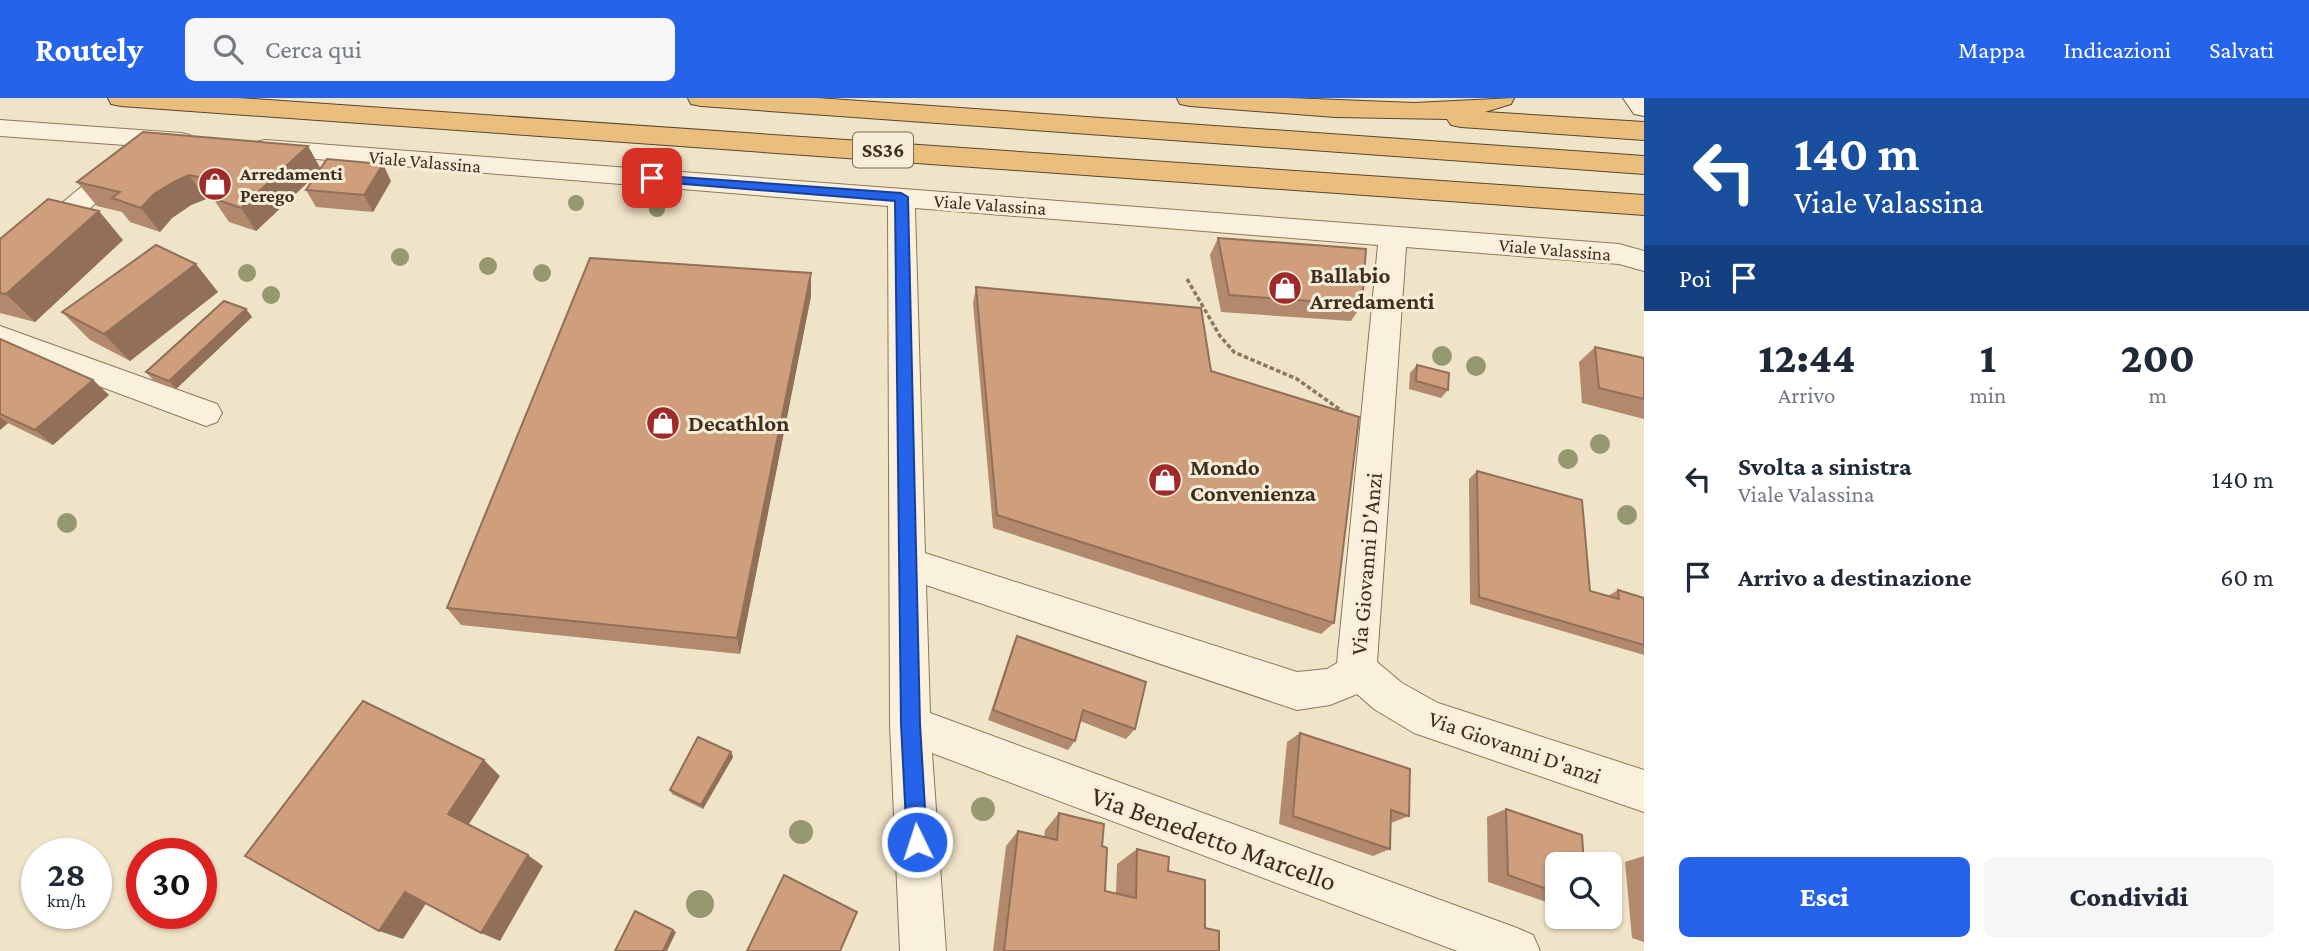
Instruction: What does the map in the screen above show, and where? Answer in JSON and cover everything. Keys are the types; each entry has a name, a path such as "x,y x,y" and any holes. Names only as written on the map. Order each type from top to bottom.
{"highway":[{"name":"SS36","path":"121,98 1644,205"},
{"name":"SS36","path":"701,98 1644,165"},
{"path":"855,109 914,98"},
{"path":"1190,98 1644,131"},
{"path":"1337,110 1436,112 1478,108 1502,98"},
{"path":"994,158 1268,197 1644,226"}],"main road":[{"path":"1636,98 1644,108"}],"street":[{"path":"0,128 212,144"},
{"path":"0,270 156,139"},
{"name":"Viale Valassina","path":"240,146 1393,235 1619,254 1644,261"},
{"path":"901,197 911,724 923,951"},
{"name":"Via Giovanni D'Anzi","path":"908,564 1297,691 1326,689 1347,681 1357,669 1393,235"},
{"path":"0,337 206,413"},
{"name":"Via Giovanni D'anzi","path":"1357,669 1388,696 1429,719 1644,791"},
{"name":"Via Benedetto Marcello","path":"911,724 1517,951"}],"path":[{"path":"1187,279 1220,336 1234,352 1297,379 1319,392 1340,408 1356,430 1376,441"}],"building":[{"path":"143,132 308,146 241,208 212,198 221,187 218,181 189,175 154,194 141,208 112,198 120,192 77,182"},
{"path":"327,159 383,164 364,195 306,190"},
{"path":"48,199 99,211 6,294 0,293 0,239"},
{"name":"Ballabio Arredamenti","path":"1218,238 1366,249 1362,305 1229,295"},
{"path":"156,245 196,264 104,334 62,312"},
{"name":"Decathlon","path":"590,258 811,273 737,638 447,608"},
{"name":"Mondo Convenienza","path":"976,287 1201,308 1211,371 1359,417 1334,623 997,515"},
{"path":"224,301 246,309 169,381 146,372"},
{"path":"0,339 93,380 35,430 0,414"},
{"path":"1595,347 1644,358 1644,399 1599,388"},
{"path":"1417,365 1449,373 1448,390 1416,381"},
{"path":"1477,471 1582,500 1590,591 1619,599 1618,590 1644,598 1644,645 1479,597"},
{"path":"1017,636 1146,682 1135,729 1083,710 1075,741 993,710"},
{"path":"363,701 484,760 448,814 528,855 481,933 405,892 379,931 245,856"},
{"path":"1300,733 1410,769 1409,816 1391,810 1390,849 1293,816"},
{"path":"698,737 731,752 701,805 670,790"},
{"path":"1506,809 1582,835 1583,852 1545,852 1545,888 1508,875"},
{"path":"1059,813 1104,824 1102,846 1107,848 1105,891 1136,898 1137,849 1169,857 1168,871 1205,880 1205,928 1219,931 1219,951 1004,951 1018,831 1057,840"},
{"path":"784,875 857,912 840,951 747,951"},
{"path":"635,911 673,930 663,951 615,951"}],"place":[{"name":"Arredamenti Perego","path":"215,184"},
{"name":"Ballabio Arredamenti","path":"1285,288"},
{"name":"Decathlon","path":"663,423"},
{"name":"Mondo Convenienza","path":"1165,480"}],"route":[{"path":"652,178 901,197 911,724 917,842"}]}
